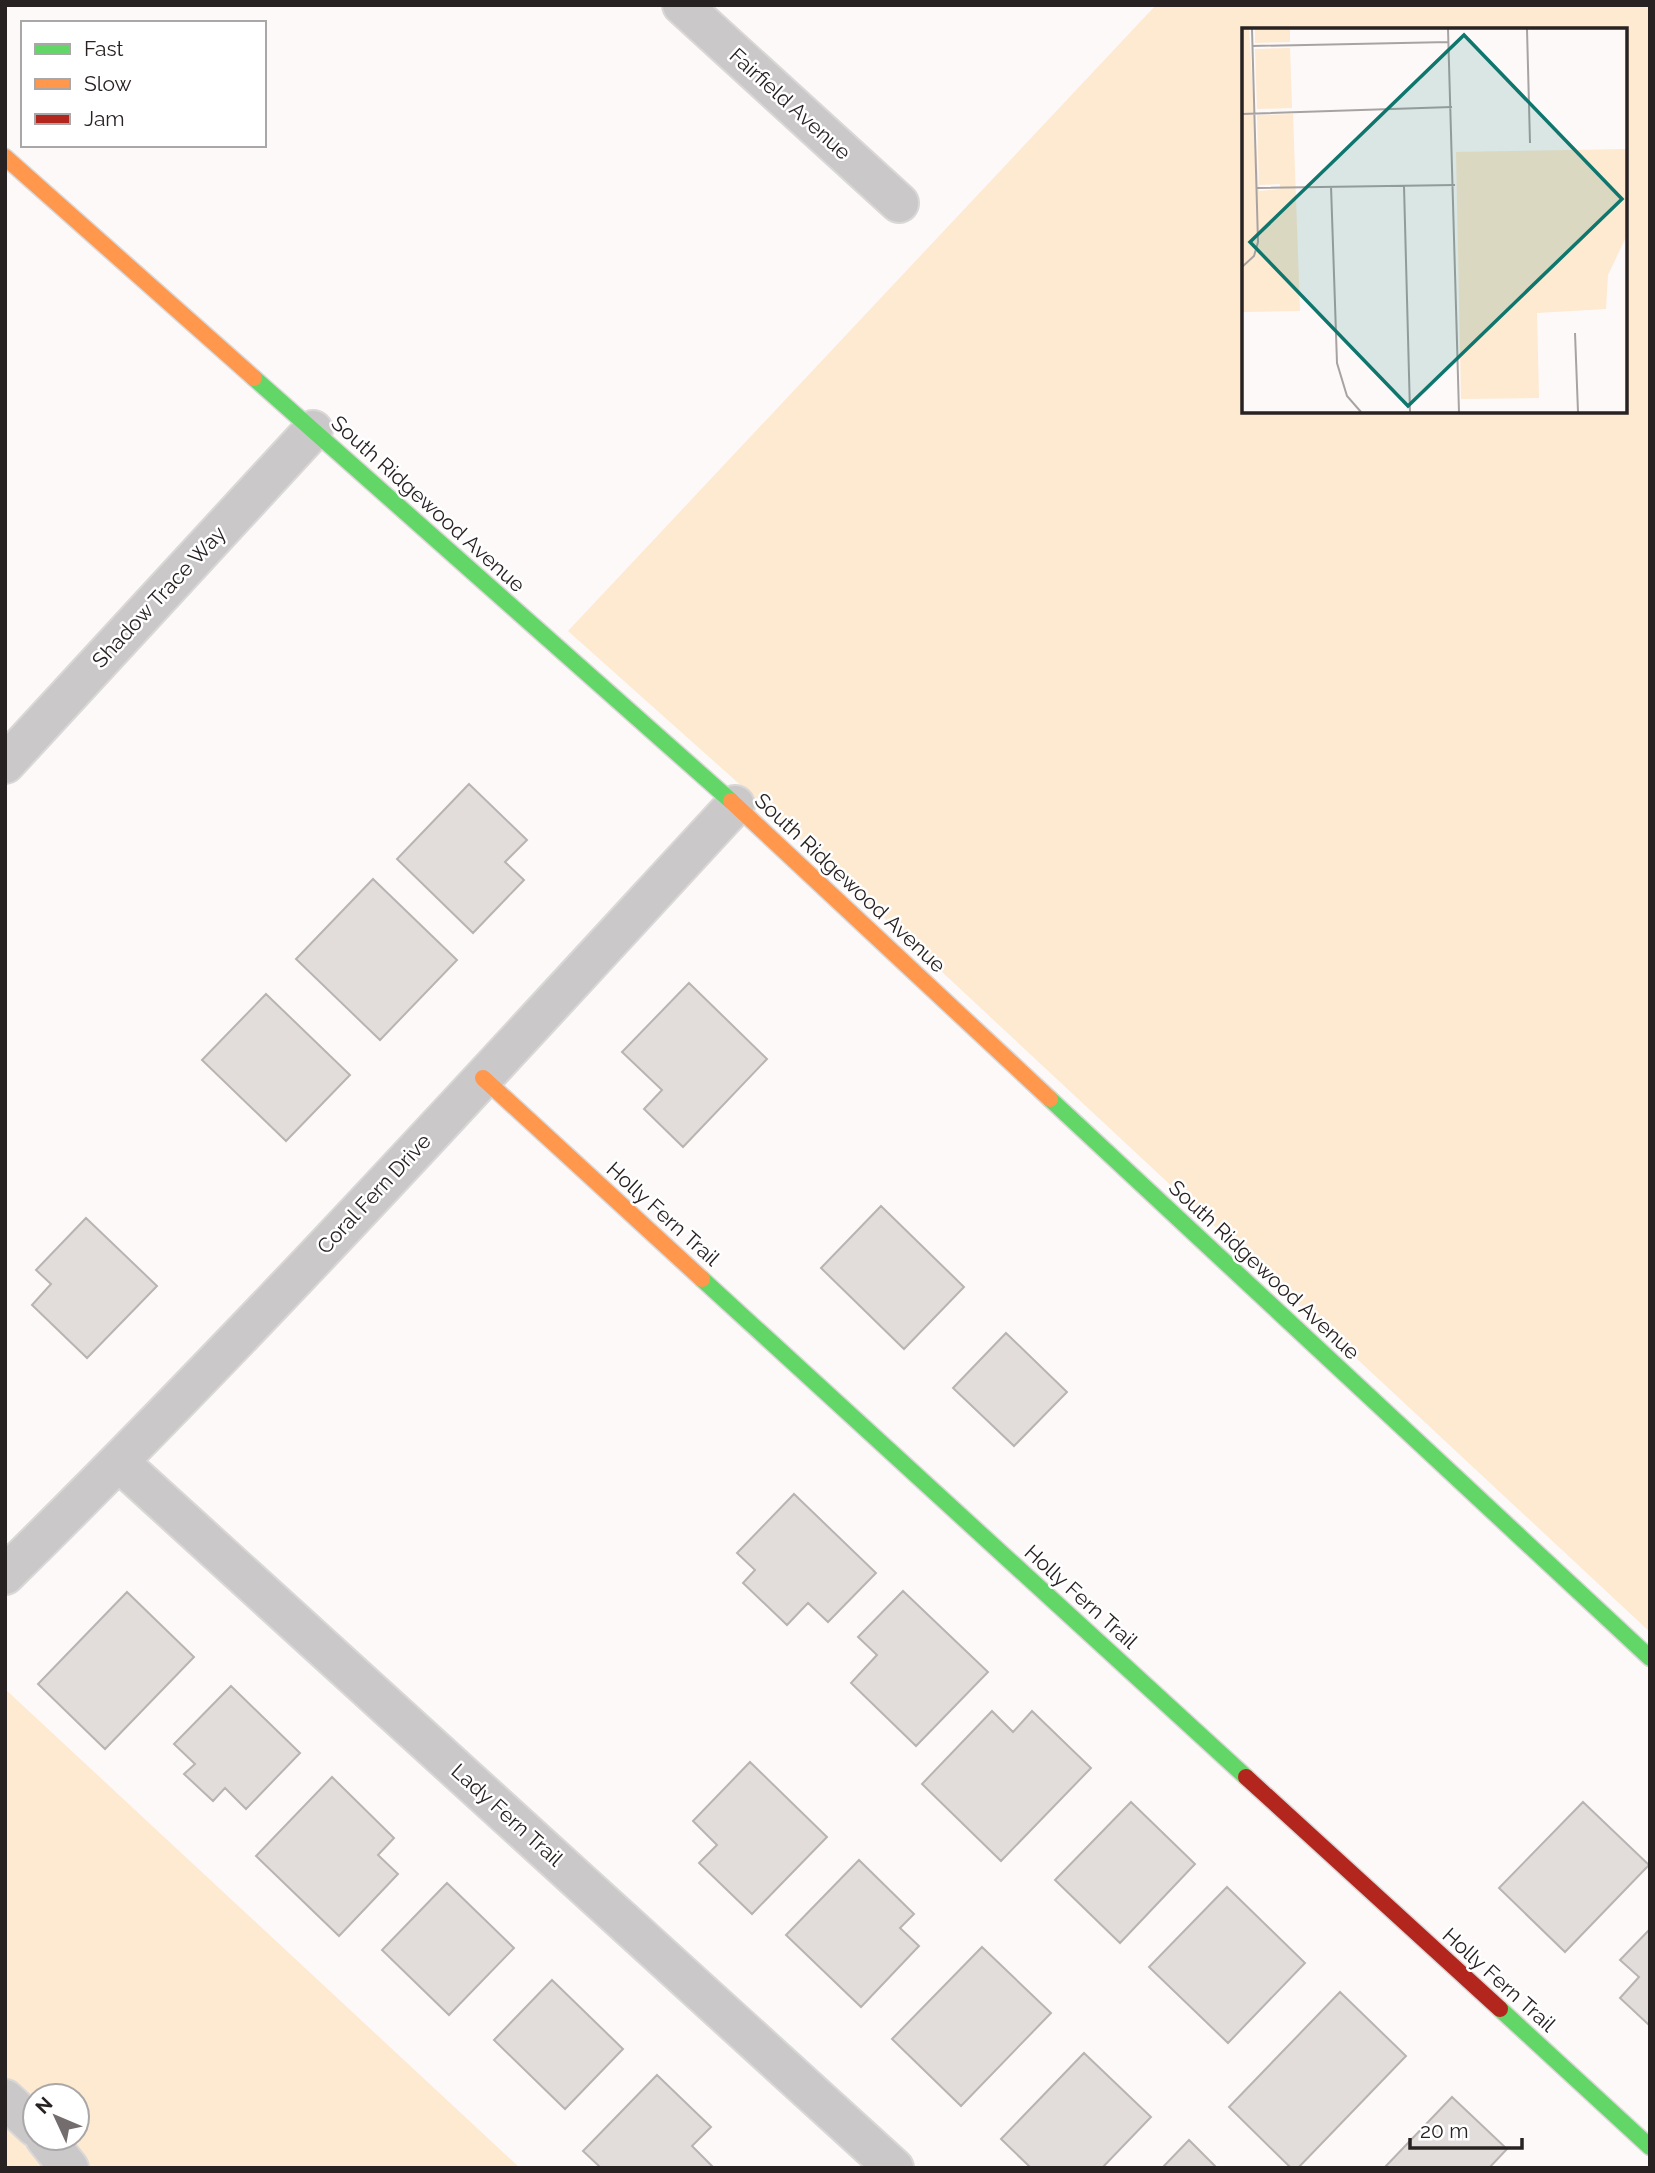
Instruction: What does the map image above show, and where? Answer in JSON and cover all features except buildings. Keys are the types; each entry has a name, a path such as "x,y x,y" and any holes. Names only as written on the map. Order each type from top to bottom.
{"street":[{"name":"Fairfield Avenue","path":"682,5 899,203"},
{"name":"South Ridgewood Avenue","path":"5,156 736,806 1650,1658"},
{"name":"Shadow Trace Way","path":"5,764 313,430"},
{"name":"Coral Fern Drive","path":"5,1575 119,1462 736,806"},
{"name":"Holly Fern Trail","path":"483,1078 1650,2147"},
{"name":"Lady Fern Trail","path":"119,1462 894,2168"},
{"path":"5,2099 21,2114"},
{"path":"56,2152 69,2168"}],"shaded area":[{"path":"1156,5 1650,5 1650,1632 764,806 568,631"},
{"path":"5,1689 520,2168 5,2168"}],"traffic: fast":[{"path":"254,378 731,801"},
{"path":"1050,1099 1650,1658"},
{"path":"702,1279 1246,1777"},
{"path":"1500,2009 1650,2147"}],"traffic: slow":[{"path":"5,157 254,378"},
{"path":"731,801 1050,1099"},
{"path":"483,1078 702,1279"}],"traffic: jam":[{"path":"1246,1777 1500,2009"}]}
